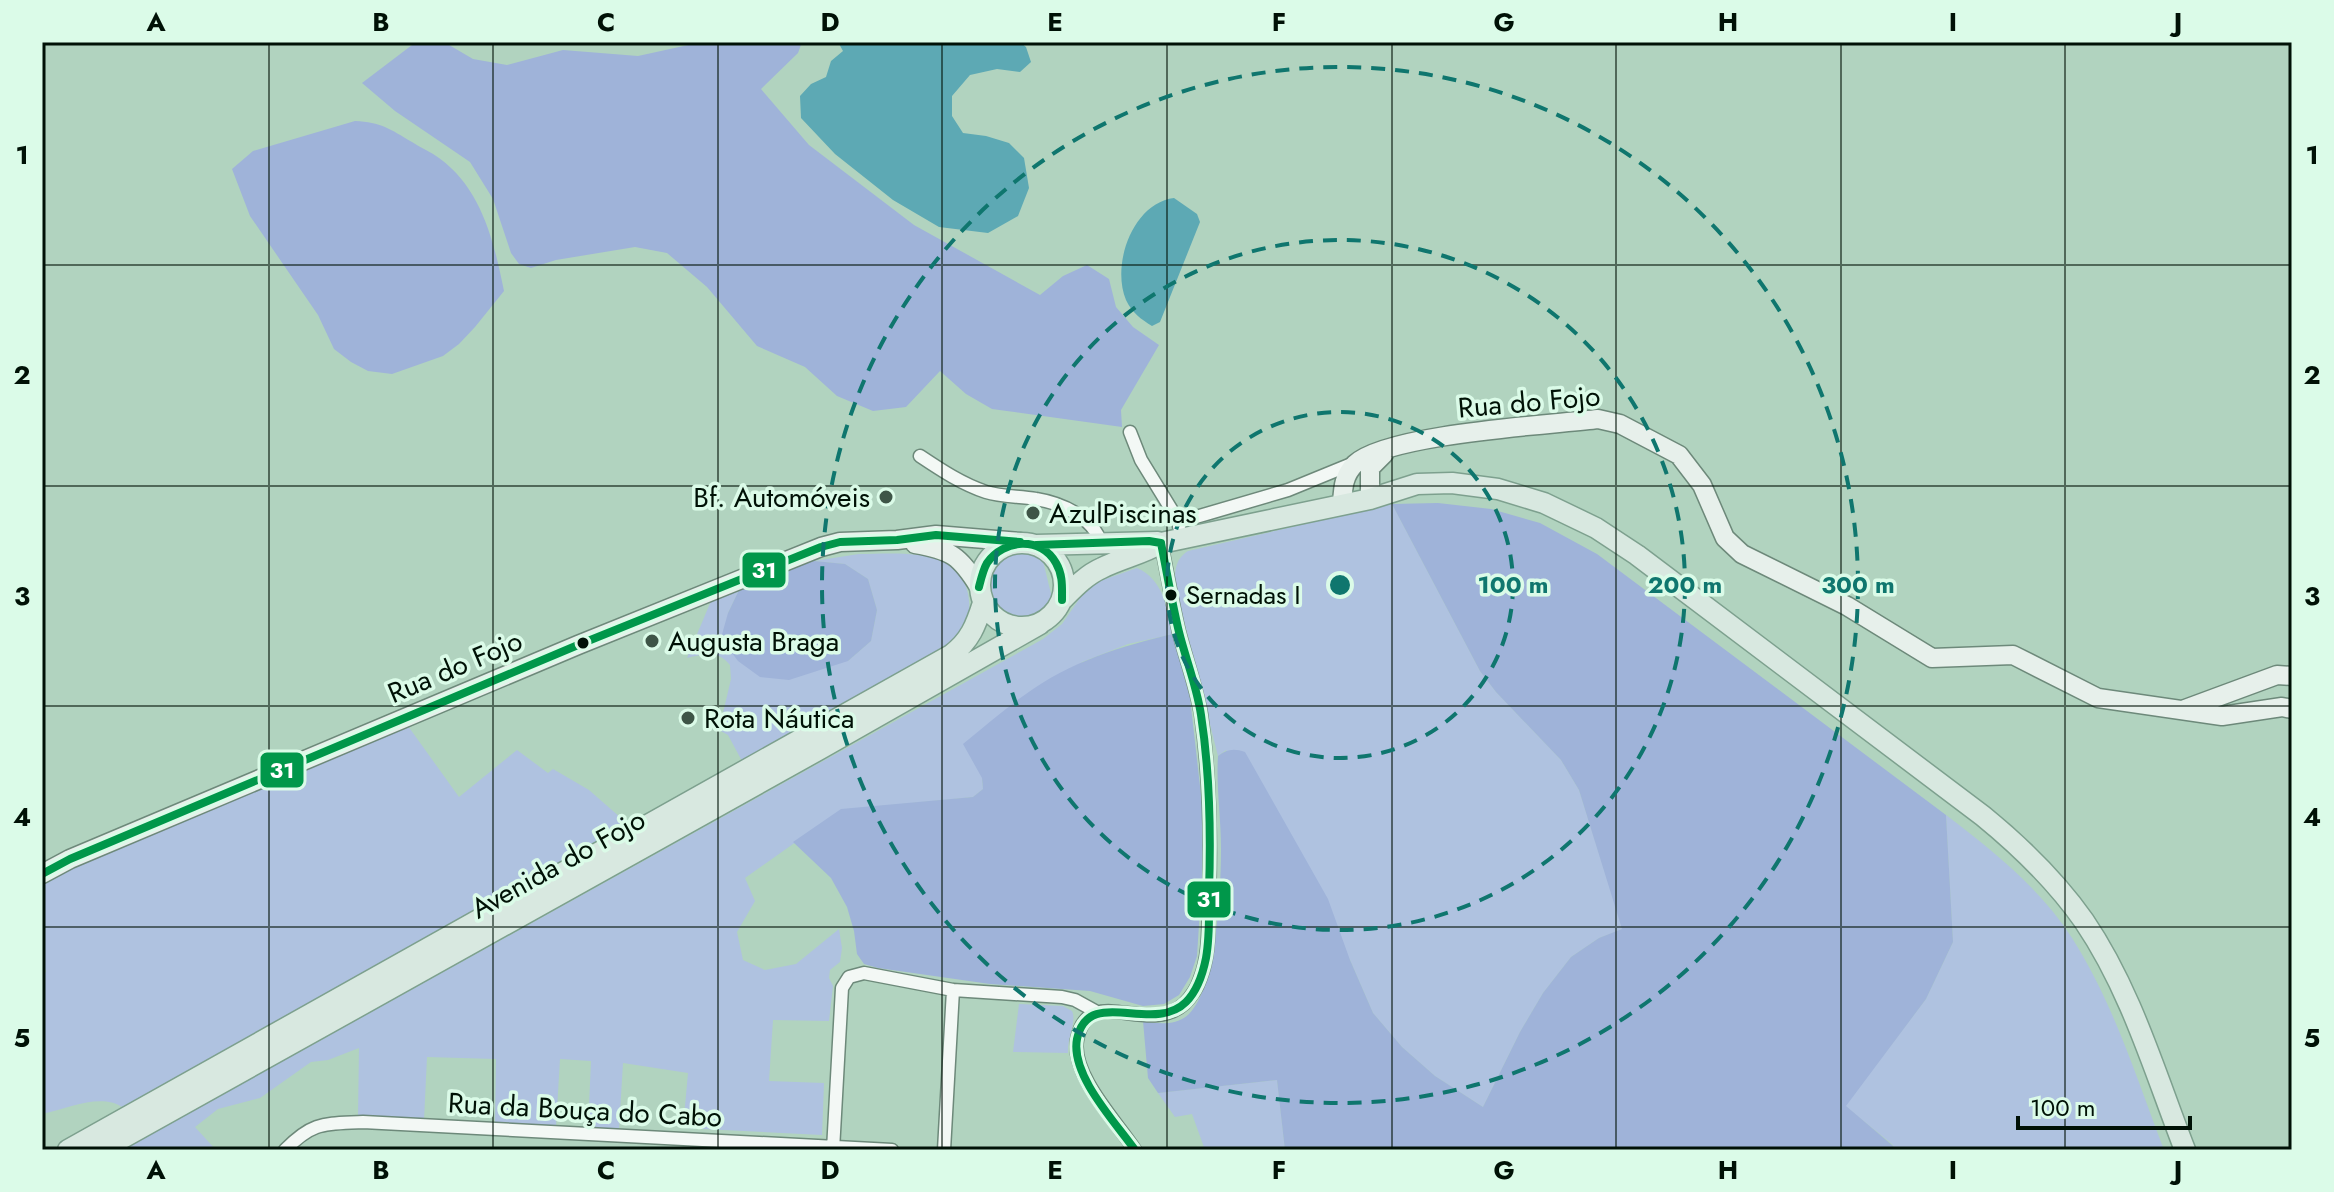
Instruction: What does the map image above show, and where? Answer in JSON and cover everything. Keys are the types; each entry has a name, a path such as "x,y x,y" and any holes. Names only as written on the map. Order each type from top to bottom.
{"main road":[{"name":"Rua do Fojo","path":"1357,462 1419,440 1598,419 1620,424 1679,455 1702,485 1725,538 1742,554 1847,606 1932,658 2013,655 2098,698 2222,716 2282,707 2292,709"},
{"path":"1370,499 1370,468 1388,449"},
{"path":"1342,504 1345,476 1357,462"},
{"path":"1028,544 1101,543 1173,534 1370,499 1417,484 1452,483 1521,495 1571,514 1637,555 1983,816 2031,858 2053,881 2100,946 2132,1012 2185,1150"},
{"path":"1370,499 1440,496 1486,500 1531,508 1570,525 1624,558 1980,826 2042,883 2096,958 2111,987 2174,1150"},
{"name":"Avenida do Fojo","path":"101,1150 1040,624 1091,574 1143,553 1173,534"},
{"name":"Rua do Fojo","path":"42,874 70,859 764,568 840,542 936,535 1028,544"},
{"name":"Rua do Fojo","path":"897,540 953,554 967,567 981,595"},
{"path":"1028,544 1048,552 1057,561 1063,573 1062,600"},
{"name":"Avenida do Fojo","path":"68,1150 951,655 971,634 981,595 981,573 986,561 995,551 1007,545 1028,544"},
{"path":"981,595 991,614 1001,622 1014,627 1040,624"},
{"path":"2183,709 2277,675 2292,676"}],"street":[{"path":"833,1148 842,988 849,977 864,973 953,990 1062,997 1095,1011 1116,1011 1146,1017 1162,1016 1184,1004 1201,978 1208,942 1211,840 1205,746 1200,711 1179,632 1173,534 1130,432"},
{"path":"920,456 960,481 989,493 1040,499 1065,508 1090,525 1101,543"},
{"path":"1173,534 1357,462"},
{"path":"944,1150 953,990"},
{"path":"1095,1011 1085,1019 1080,1030 1077,1044 1080,1067 1135,1150"},
{"name":"Rua da Bouça do Cabo","path":"285,1150 297,1138 321,1124 363,1122 892,1150"}],"shaded area":[{"path":"416,42 444,42 473,59 507,65 563,50 638,56 702,42 802,42 798,53 761,89 809,145 914,225 1040,295 1063,276 1087,265 1109,279 1116,307 1133,327 1159,345 1121,410 1122,427 992,409 966,394 940,371 906,407 873,411 837,396 805,367 757,346 707,287 667,253 635,247 556,260 531,268 519,264 511,253 493,199 470,162 395,111 362,83"},
{"path":"838,42 1020,42 1026,47 1031,62 1020,72 997,69 970,75 952,96 952,116 963,133 1009,143 1024,158 1029,188 1018,216 988,233 939,227 893,200 835,154 801,118 800,96 811,84 826,77 831,61 843,51"},
{"path":"355,121 391,130 436,156 454,171 466,185 484,218 504,291 475,327 443,356 392,374 368,371 334,349 318,315 250,216 232,169 253,151"},
{"path":"1174,198 1197,214 1200,222 1160,322 1152,326 1134,312 1126,300 1121,270 1129,237 1137,223 1160,202"},
{"path":"1438,503 1491,509 1540,523 1597,554 1946,815 1953,942 1926,999 1846,1106 1896,1150 1285,1150 1277,1080 1158,1093 1148,1078 1143,1021 1167,1023 1184,1018 1198,1001 1206,982 1216,936 1220,887 1218,756 1228,751 1245,752 1328,899 1373,1013 1402,1047 1435,1076 1483,1107 1520,1032 1543,993 1571,957 1599,938 1622,929 1579,790 1561,760 1480,671 1392,504"},
{"path":"1392,504 1480,671 1561,760 1579,790 1623,929 1599,938 1571,957 1543,993 1520,1032 1483,1107 1435,1076 1402,1047 1373,1013 1350,960 1226,750 1218,756 1175,585 1178,562 1188,551"},
{"path":"1019,552 1031,552 1042,557 1053,602 1037,616 1021,620 1007,615 996,604 989,590 990,575 999,562"},
{"path":"859,554 920,555 949,564 966,586 969,605 964,627 946,647 742,761 728,735 719,730 731,679 730,665 716,655 687,658 711,601 741,586 728,613 848,661 871,641 877,610 868,579 845,564 814,561"},
{"path":"814,561 845,564 868,579 877,610 871,641 848,661 789,680 760,677 738,661 721,638 728,613 741,586 777,571"},
{"path":"1137,568 1153,579 1158,587 1173,634 1128,644 1082,662 982,778 983,789 973,797 841,810 745,878 755,901 737,932 743,960 765,970 796,964 839,929 842,948 840,962 830,970 829,978 833,986 829,1021 773,1020 769,1081 824,1083 822,1135 683,1128 688,1073 623,1063 619,1129 588,1128 591,1061 560,1059 556,1126 495,1123 496,1059 427,1057 424,1120 358,1116 359,1048 328,1060 311,1062 260,1098 218,1109 195,1127 216,1150 123,1150 1043,639 1062,624 1090,588 1100,581"},
{"path":"1173,634 1190,698 1205,830 1197,956 1190,977 1179,995 1164,1004 1143,1006 1090,991 990,984 864,964 857,954 847,907 831,878 793,842 841,809 973,797 983,789 982,778 963,744 994,718 1043,683 1078,664"},
{"path":"408,726 459,797 517,750 548,773 553,769 589,790 629,825 122,1107 95,1101 42,1112 42,979 46,971 42,964 42,883"},
{"path":"1946,815 2030,887 2072,938 2112,1014 2164,1150 1896,1150 1845,1106 1926,999 1953,942"},
{"path":"1019,1004 1063,1006 1072,1011 1068,1053 1013,1052"},
{"path":"1277,1080 1285,1150 1205,1150 1192,1114 1175,1117 1158,1093"}],"transit line":[{"name":"31","path":"42,874 70,859 578,645 821,547 840,542 936,535 1020,542"},
{"name":"31","path":"1036,545 1161,543"},
{"name":"31","path":"1135,1150 1087,1083 1080,1068 1077,1039 1083,1023 1094,1015 1108,1012 1157,1014 1172,1011 1186,1002 1202,975 1209,933 1210,825 1204,737 1161,543"},
{"name":"31","path":"979,587 987,563 994,555 1012,545 1032,545 1041,548 1056,563 1061,577 1062,600"}],"place":[{"name":"Bf. Automóveis","path":"886,497"},
{"name":"AzulPiscinas","path":"1033,513"},
{"name":"Sernadas I","path":"1171,595"},
{"name":"Augusta Braga","path":"652,641"},
{"name":"Rota Náutica","path":"688,718"}]}
